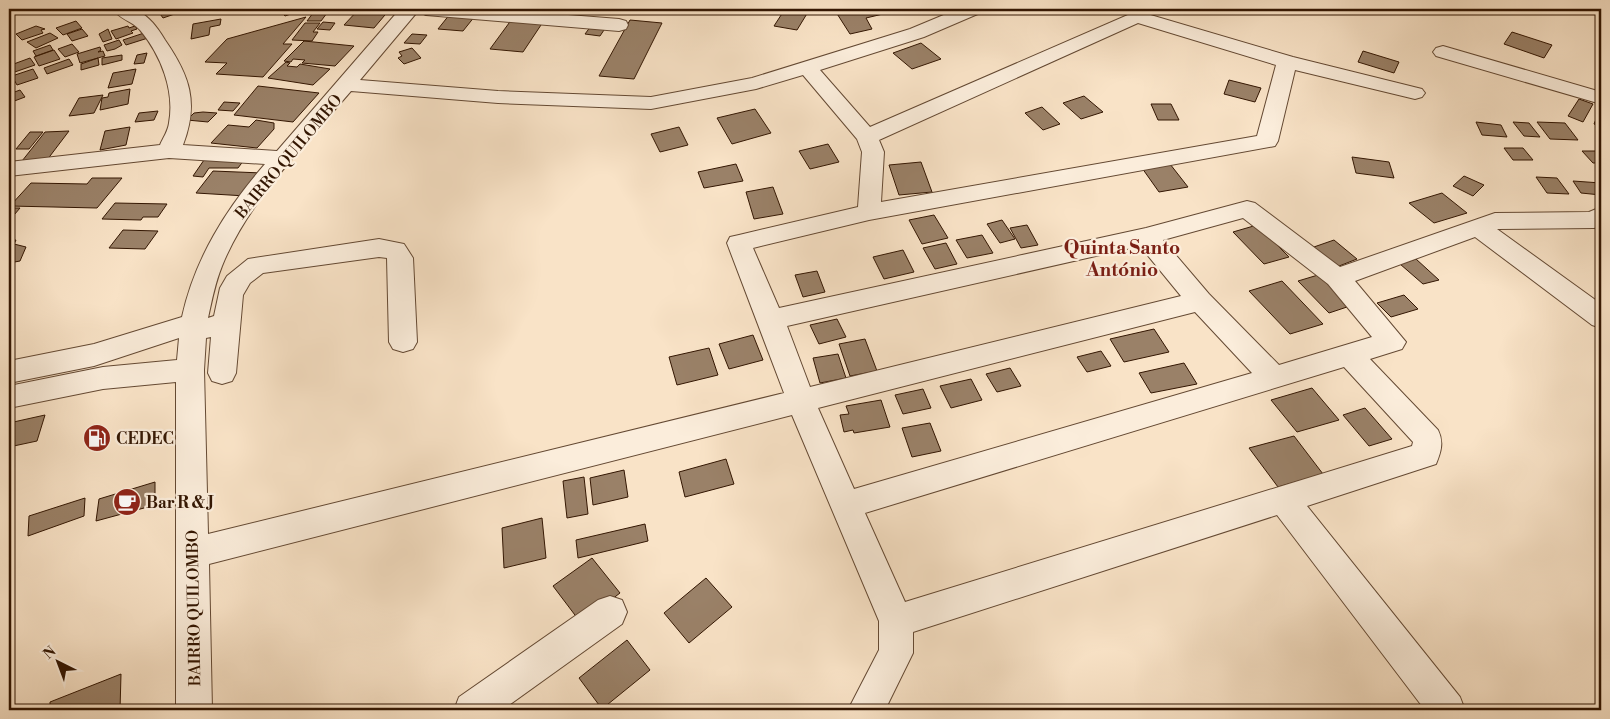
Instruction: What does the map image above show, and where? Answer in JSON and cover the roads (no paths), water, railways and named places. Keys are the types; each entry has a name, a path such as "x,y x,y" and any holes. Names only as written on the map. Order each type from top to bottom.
{"street":[{"path":"122,9 146,25 170,61 180,91 180,124 170,151"},
{"name":"BAIRRO QUILOMBO","path":"194,710 190,370 193,328 209,266 226,233 242,208 410,9"},
{"path":"426,9 619,25"},
{"path":"347,85 498,97 652,103 756,83 808,68 917,32 973,9"},
{"path":"867,137 1141,13 1287,62 1414,92"},
{"path":"1443,52 1601,98"},
{"path":"866,710 896,653 896,621 801,401 771,320 739,243 869,212 1267,141 1287,62"},
{"path":"808,68 867,137 873,152 869,212"},
{"path":"9,169 170,151 283,158"},
{"path":"771,320 1146,236 1247,209 1338,278 1392,342 846,505"},
{"path":"1338,278 1495,221 1594,220 1601,215"},
{"path":"1478,227 1601,318"},
{"path":"1146,236 1200,302 1273,377"},
{"path":"222,373 226,323 233,285 242,273 257,265 379,248 395,250 401,258 403,342"},
{"path":"193,553 1200,302"},
{"path":"9,372 94,355 193,328 226,323"},
{"path":"896,621 1425,455 1428,439 1349,355"},
{"path":"9,397 103,378 190,370"},
{"path":"1284,500 1447,710"},
{"path":"472,710 610,612"}],"place":[{"name":"CEDEC","path":"97,438"},
{"name":"Bar R & J","path":"127,502"}],"district":[{"name":"Quinta Santo António","path":"1122,258"}]}
